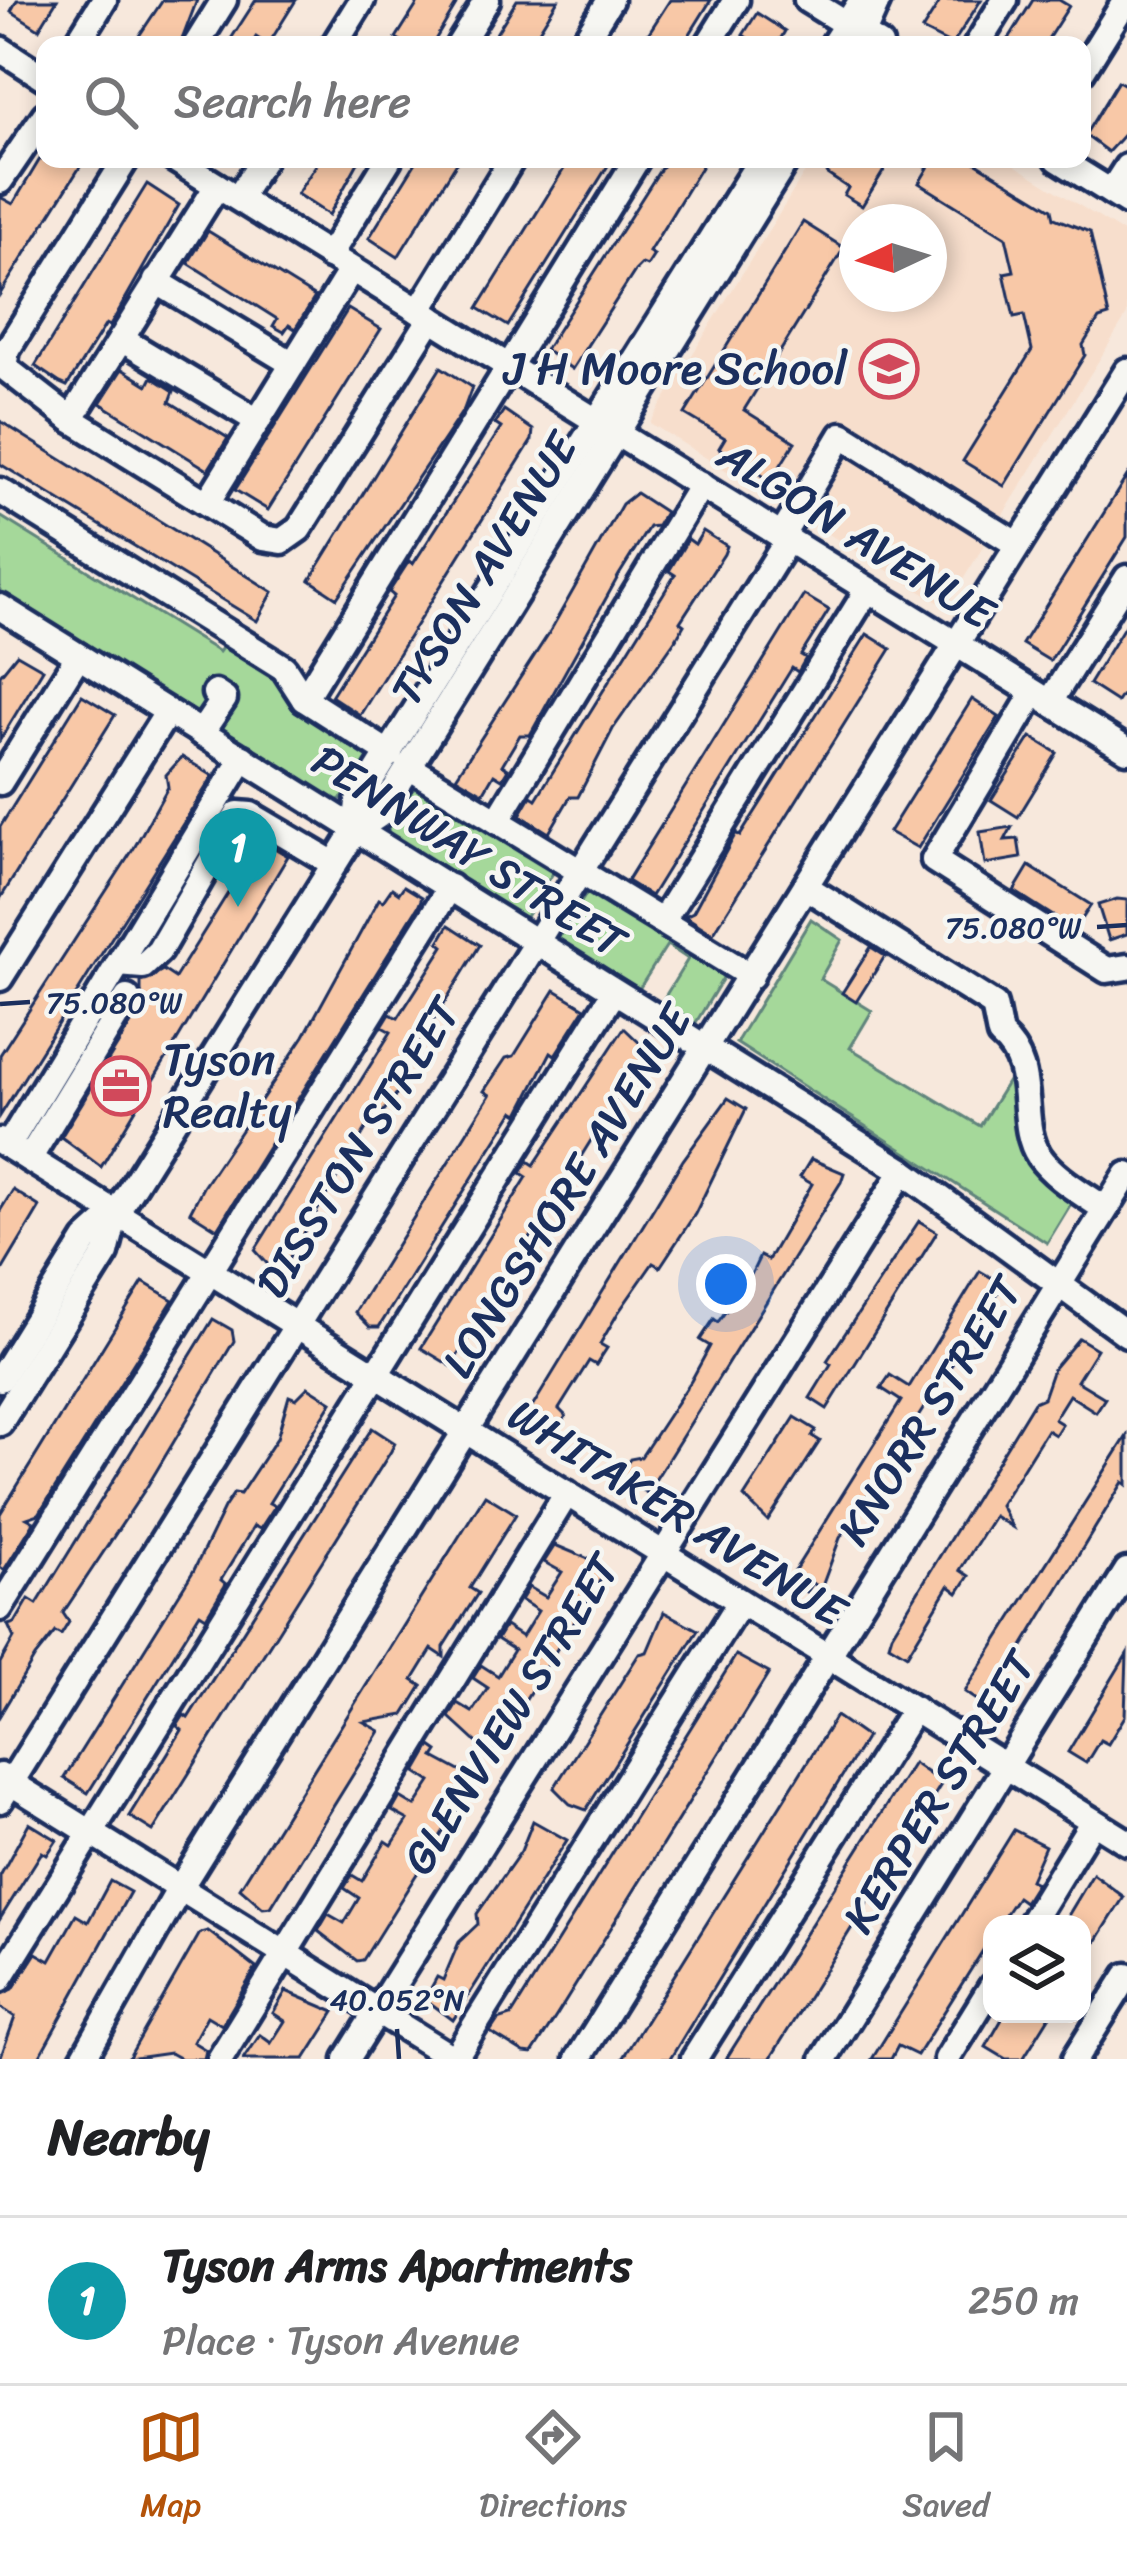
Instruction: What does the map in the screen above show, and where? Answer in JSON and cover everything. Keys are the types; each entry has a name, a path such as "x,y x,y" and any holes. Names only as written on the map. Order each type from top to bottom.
{"street":[{"path":"82,36 104,0"},
{"path":"202,36 224,0"},
{"path":"340,36 362,0"},
{"path":"465,36 487,0"},
{"path":"588,36 610,0"},
{"path":"714,36 736,0"},
{"path":"807,0 852,36"},
{"path":"856,36 862,0"},
{"path":"858,36 878,0"},
{"path":"983,36 1005,0"},
{"path":"1091,56 1126,0"},
{"path":"0,49 36,72"},
{"path":"0,181 36,128"},
{"path":"1072,168 1119,197 1127,167"},
{"path":"120,168 3,361 10,376 71,419 258,535 282,541 299,529 507,168"},
{"name":"ALGON AVENUE","path":"189,168 1127,750"},
{"path":"71,419 156,281 253,168"},
{"path":"329,256 383,168"},
{"path":"304,699 631,168"},
{"name":"TYSON AVENUE","path":"730,230 757,168"},
{"name":"TYSON AVENUE","path":"0,1379 86,1240 116,1213 355,831 358,802 400,760 730,230 781,168"},
{"path":"207,503 351,270"},
{"path":"156,281 293,364"},
{"path":"121,338 258,421"},
{"name":"LONGSHORE AVENUE","path":"83,2059 180,1888 1127,371"},
{"name":"DISSTON STREET","path":"4,1786 581,873 842,435 1018,545"},
{"path":"497,821 701,485"},
{"path":"0,491 284,668 304,699 751,976"},
{"path":"1127,578 934,860 1107,970 1127,967"},
{"path":"662,922 867,591"},
{"name":"PENNWAY STREET","path":"0,607 903,1172 1127,1334"},
{"path":"0,782 78,656"},
{"path":"201,733 224,699 215,693"},
{"path":"0,978 167,712"},
{"path":"10,1153 243,758"},
{"path":"118,964 143,966 159,951 238,814 251,815 334,864"},
{"path":"0,1608 450,887"},
{"path":"806,887 994,1005 1000,1035 1015,1047 1041,1160 1119,1193"},
{"path":"0,1979 614,992"},
{"path":"10,1153 127,998"},
{"name":"WHITAKER AVENUE","path":"10,1153 116,1213 1127,1842"},
{"name":"GLENVIEW STREET","path":"347,2059 903,1172"},
{"name":"KNORR STREET","path":"578,2059 1119,1193"},
{"name":"TYSON AVENUE","path":"0,1424 106,1253 116,1213"},
{"path":"220,2059 567,1493"},
{"name":"KERPER STREET","path":"824,2059 1127,1571"},
{"path":"4,1786 89,1831 454,2059 740,1602"},
{"path":"694,2059 914,1709"},
{"path":"1036,1915 1093,1821"},
{"path":"1075,2059 1127,1976"},
{"path":"947,2059 983,2001"}],"shaded area":[{"name":"J H Moore School","path":"807,168 1019,168 1127,235 1127,315 946,607 650,423"}],"green space":[{"path":"0,516 219,652 228,640 374,750 345,796 335,802 0,593"},
{"path":"419,777 558,865 524,920 389,835 388,827"},
{"path":"590,888 726,973 695,1024 661,1003 688,959 667,945 639,989 558,939"},
{"path":"811,919 842,940 820,979 872,1011 850,1048 980,1126 1013,1073 1021,1140 1075,1197 1047,1243 736,1043"}],"building":[{"path":"17,0 57,0 39,29 11,11"},
{"path":"163,0 197,0 183,36 139,36"},
{"path":"256,0 296,0 274,36 233,36"},
{"path":"420,0 459,0 437,36 397,36"},
{"path":"517,0 558,0 536,36 495,36"},
{"path":"670,0 711,0 689,36 647,36"},
{"path":"941,0 981,0 958,36 934,36 922,30"},
{"path":"1033,0 1059,0 1069,6 1050,36 1011,36"},
{"path":"757,13 785,31 782,36 743,35"},
{"path":"1118,81 1127,86 1127,131 1108,152 1091,139 1091,125"},
{"path":"36,166 79,168 0,294 0,197 13,204"},
{"path":"314,168 355,168 329,215 297,194"},
{"path":"412,168 453,168 398,257 369,238"},
{"path":"564,168 606,168 508,326 478,308"},
{"path":"661,168 700,168 649,252 654,255 647,266 642,264 635,271 572,369 545,350"},
{"path":"831,168 885,168 863,204 844,195 848,188 827,174"},
{"path":"928,168 985,168 1052,209 1054,218 1090,232 1109,316 1099,319 1083,345 1085,355 1004,486 963,461 1032,350 1024,315 1014,317 1004,273 1014,271 1006,237 919,183"},
{"path":"147,184 179,205 110,326 106,324 67,386 35,366"},
{"path":"803,222 839,245 839,256 744,410 795,442 771,481 719,448 725,438 685,414"},
{"path":"208,231 315,297 295,329 289,325 284,332 273,326 277,319 188,263"},
{"path":"348,309 381,329 268,510 235,490"},
{"path":"441,367 472,387 464,409 337,598 310,580"},
{"path":"122,369 148,385 152,377 174,391 170,402 228,438 208,470 100,403"},
{"path":"504,410 533,430 532,440 360,715 331,696 394,596 389,592 409,561 413,564 501,428 495,424"},
{"path":"0,421 273,592 257,621 0,464"},
{"path":"1127,476 1127,537 1050,661 1022,644"},
{"path":"636,493 665,512 657,526 649,527 619,575 530,735 520,735 502,765 508,769 502,779 494,774 483,793 456,777 549,633 622,504"},
{"path":"703,531 727,546 724,554 680,622 684,625 676,639 613,729 578,797 570,797 549,833 520,815 531,796 536,799 675,575 669,571 688,539 695,544"},
{"path":"804,595 829,610 801,655 806,658 798,672 792,668 651,896 627,881"},
{"path":"1127,622 1127,699 1121,696 1117,702 1089,684"},
{"path":"867,634 891,649 713,934 685,916 693,912 736,833 740,836"},
{"path":"17,654 43,669 0,740 0,675"},
{"path":"82,695 115,715 0,899 0,827"},
{"path":"972,699 999,717 918,848 889,832"},
{"path":"1031,737 1057,753 1018,817 991,800"},
{"path":"182,757 213,776 0,1116 0,1055 134,848 168,787 166,775"},
{"path":"1012,827 1005,840 1018,839 1021,858 985,864 980,832"},
{"path":"247,832 288,856 101,1167 61,1137 141,1007 141,982 163,970 175,978 248,861 235,853"},
{"path":"1029,866 1091,905 1075,930 1014,891"},
{"path":"404,886 422,897 419,905 217,1229 190,1212 203,1187 304,1036 379,899 383,901 392,888 399,893"},
{"path":"1127,900 1127,934 1109,940 1098,905"},
{"path":"449,925 480,945 398,1078 403,1085 370,1122 288,1260 272,1269 255,1250 391,1032 382,1027 390,1014 398,1018 444,946 439,942"},
{"path":"871,947 885,956 856,1002 842,993"},
{"path":"555,990 585,1008 555,1055 551,1052 519,1114 514,1111 379,1327 370,1327 355,1312 490,1095 484,1091 506,1058 514,1056"},
{"path":"624,1028 647,1050 451,1366 421,1348 527,1177 521,1173 528,1161 534,1165"},
{"path":"728,1098 746,1109 695,1214 660,1267 653,1263 618,1313 600,1344 607,1348 596,1365 589,1361 559,1409 566,1416 555,1433 546,1431 528,1419 531,1409 683,1160"},
{"path":"811,1159 844,1173 841,1182 647,1493 619,1476 630,1459 641,1457 691,1381 710,1346 700,1340 714,1319 718,1322 733,1301 737,1304 760,1256 768,1260 812,1184 800,1177"},
{"path":"13,1190 40,1207 0,1274 0,1211"},
{"path":"919,1221 937,1232 827,1409 810,1398 831,1364 827,1361"},
{"path":"980,1271 999,1282 998,1293 840,1538 821,1589 812,1583 806,1592 788,1581 901,1401 881,1388 890,1375 909,1387"},
{"path":"143,1282 173,1300 39,1514 27,1518 34,1522 4,1570 0,1567 0,1514"},
{"path":"213,1319 232,1330 234,1341 148,1485 63,1613 69,1622 61,1635 55,1632 35,1657 0,1715 0,1663 14,1638 8,1625 15,1623 29,1599 37,1604"},
{"path":"1079,1338 1097,1349 1077,1381 1105,1398 1096,1412 1069,1395 1054,1419 1062,1424 1055,1435 1047,1430 1000,1505 1012,1527 994,1516 960,1570 969,1576 958,1593 949,1586 907,1655 889,1644 892,1634 1034,1402 1043,1398 1053,1369"},
{"path":"308,1387 332,1402 269,1503 275,1506 260,1529 254,1526 221,1580 226,1584 206,1617 200,1613 88,1793 64,1778 194,1570 224,1508 234,1493 240,1494 277,1438 289,1396 296,1399"},
{"path":"795,1417 816,1430 812,1436 820,1441 768,1521 744,1497"},
{"path":"372,1428 395,1443 391,1451 153,1831 129,1816 182,1730 177,1726 184,1715 188,1718"},
{"path":"1127,1436 1127,1485 1123,1482 994,1694 980,1702 965,1692"},
{"path":"485,1495 516,1514 470,1588 478,1593 444,1647 444,1657 432,1649 413,1680 422,1686 404,1715 364,1722 380,1731 271,1907 263,1908 240,1888"},
{"path":"555,1545 591,1560 604,1574 493,1751 487,1752 449,1717 457,1703 472,1712 488,1688 473,1678 481,1665 498,1676 514,1650 497,1639 505,1626 522,1637 538,1611 521,1600 529,1587 546,1597 562,1572 544,1562"},
{"path":"664,1612 698,1630 586,1810 570,1804 554,1788 639,1654 647,1652"},
{"path":"1127,1654 1125,1716 1108,1744 1100,1740 1086,1763 1068,1752"},
{"path":"736,1655 769,1673 532,2054 524,2053 490,2032 498,2020 511,2016"},
{"path":"836,1716 866,1737 670,2059 622,2059"},
{"path":"431,1746 438,1751 434,1757 471,1777 473,1784 363,1960 357,1961 318,1931 328,1914 344,1923 359,1898 344,1888 352,1875 362,1881 386,1841 392,1845 408,1820 392,1811 400,1797 415,1806 431,1782 416,1772"},
{"path":"913,1763 942,1783 770,2059 726,2059"},
{"path":"533,1821 567,1840 453,2020 425,1999 437,1977 443,1980 459,1942 478,1924 477,1914 521,1851"},
{"path":"29,1823 57,1840 47,1855 42,1852 0,1919 0,1876"},
{"path":"1014,1830 1045,1846 1030,1880 1036,1883 1024,1902 1017,1897 1005,1915 983,1915 983,1950 917,2055 898,2046 891,2059 872,2059"},
{"path":"1093,1874 1124,1897 1091,1950 1091,1915 1068,1915"},
{"path":"110,1881 130,1892 38,2059 0,2059 15,2017 0,2007 0,1995 13,1989 36,1953 50,1961 76,1915 88,1922"},
{"path":"208,1931 256,1968 222,2025 207,2016 193,2042 206,2050 204,2059 181,2059 170,2053 128,2059 200,1933"},
{"path":"286,1991 335,2012 305,2059 244,2059 260,2035 271,2043 285,2021 273,2013"},
{"path":"1000,2023 1045,2023 1023,2059 1006,2059 986,2047"}],"place":[{"name":"J H Moore School","path":"889,369"},
{"name":"Tyson Arms Apartments","path":"238,907"},
{"name":"Tyson Realty","path":"121,1086"}]}
